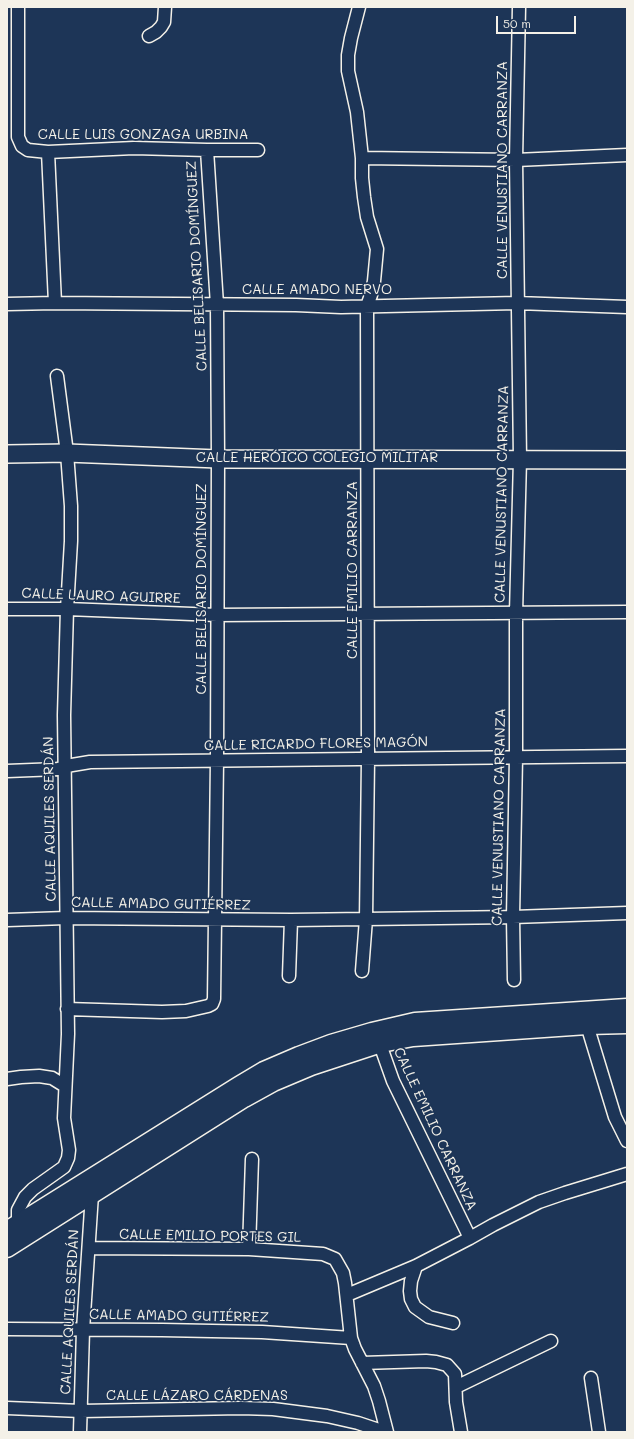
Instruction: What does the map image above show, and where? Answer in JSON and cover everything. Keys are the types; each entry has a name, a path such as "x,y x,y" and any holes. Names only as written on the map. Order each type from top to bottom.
{"main road":[{"name":"CALLE HERÓICO COLEGIO MILITAR","path":"7,454 67,453 218,459 627,460"},
{"path":"13,1236 92,1194 188,1133 273,1082 415,1022 627,1008"},
{"path":"13,1236 239,1086 264,1071 332,1044 380,1036 399,1039 435,1034 627,1024"}],"street":[{"path":"12,117 18,7"},
{"path":"149,36 156,32 164,22 165,7"},
{"name":"CALLE EMILIO CARRANZA","path":"359,7 351,38 348,71 357,112 362,158 362,178 367,217 377,249 372,295 367,306 369,614 368,759 366,919 362,971"},
{"name":"CALLE VENUSTIANO CARRANZA","path":"514,980 513,917 516,756 516,613 520,459 516,160 519,7"},
{"name":"CALLE LUIS GONZAGA URBINA","path":"12,117 22,146 28,150 48,152 134,148 258,150"},
{"name":"CALLE BELISARIO DOMÍNGUEZ","path":"67,1009 162,1012 199,1009 212,1004 215,993 218,459 216,305 206,150"},
{"path":"48,152 54,303"},
{"path":"362,158 516,160 627,155"},
{"name":"CALLE AMADO NERVO","path":"7,304 54,303 367,306 517,303 627,307"},
{"name":"CALLE AQUILES SERDÁN","path":"13,1236 18,1210 25,1196 33,1188 60,1171 66,1164 68,1150 64,1118 68,1045 64,715 71,520 67,453 57,376"},
{"name":"CALLE LAURO AGUIRRE","path":"7,609 67,608 217,615 627,612"},
{"name":"CALLE RICARDO FLORES MAGÓN","path":"7,771 46,770 64,768 80,763 90,762 516,756 627,756"},
{"name":"CALLE AMADO GUTIÉRREZ","path":"7,920 66,918 291,920 513,917 627,913"},
{"path":"289,976 291,920"},
{"path":"587,1025 615,1117 627,1141"},
{"name":"CALLE EMILIO CARRANZA","path":"380,1036 384,1058 393,1081 470,1238"},
{"path":"7,1079 38,1076 52,1078 65,1086"},
{"path":"249,1249 252,1159"},
{"path":"386,1432 374,1386 351,1338 347,1295 416,1266 539,1202 565,1192 627,1174"},
{"name":"CALLE AQUILES SERDÁN","path":"80,1432 83,1330 92,1194"},
{"name":"CALLE EMILIO PORTES GIL","path":"89,1248 249,1249 330,1256 335,1259 343,1273 347,1295"},
{"path":"416,1266 411,1281 410,1291 411,1299 415,1307 429,1317 453,1323"},
{"name":"CALLE AMADO GUTIÉRREZ","path":"7,1329 262,1332 351,1338"},
{"path":"456,1387 551,1341"},
{"path":"362,1363 409,1361 441,1363 447,1365 455,1374 461,1432"},
{"path":"591,1378 599,1432"},
{"name":"CALLE LÁZARO CÁRDENAS","path":"7,1408 81,1411 241,1408 273,1409 327,1416 358,1423 386,1432"}]}
